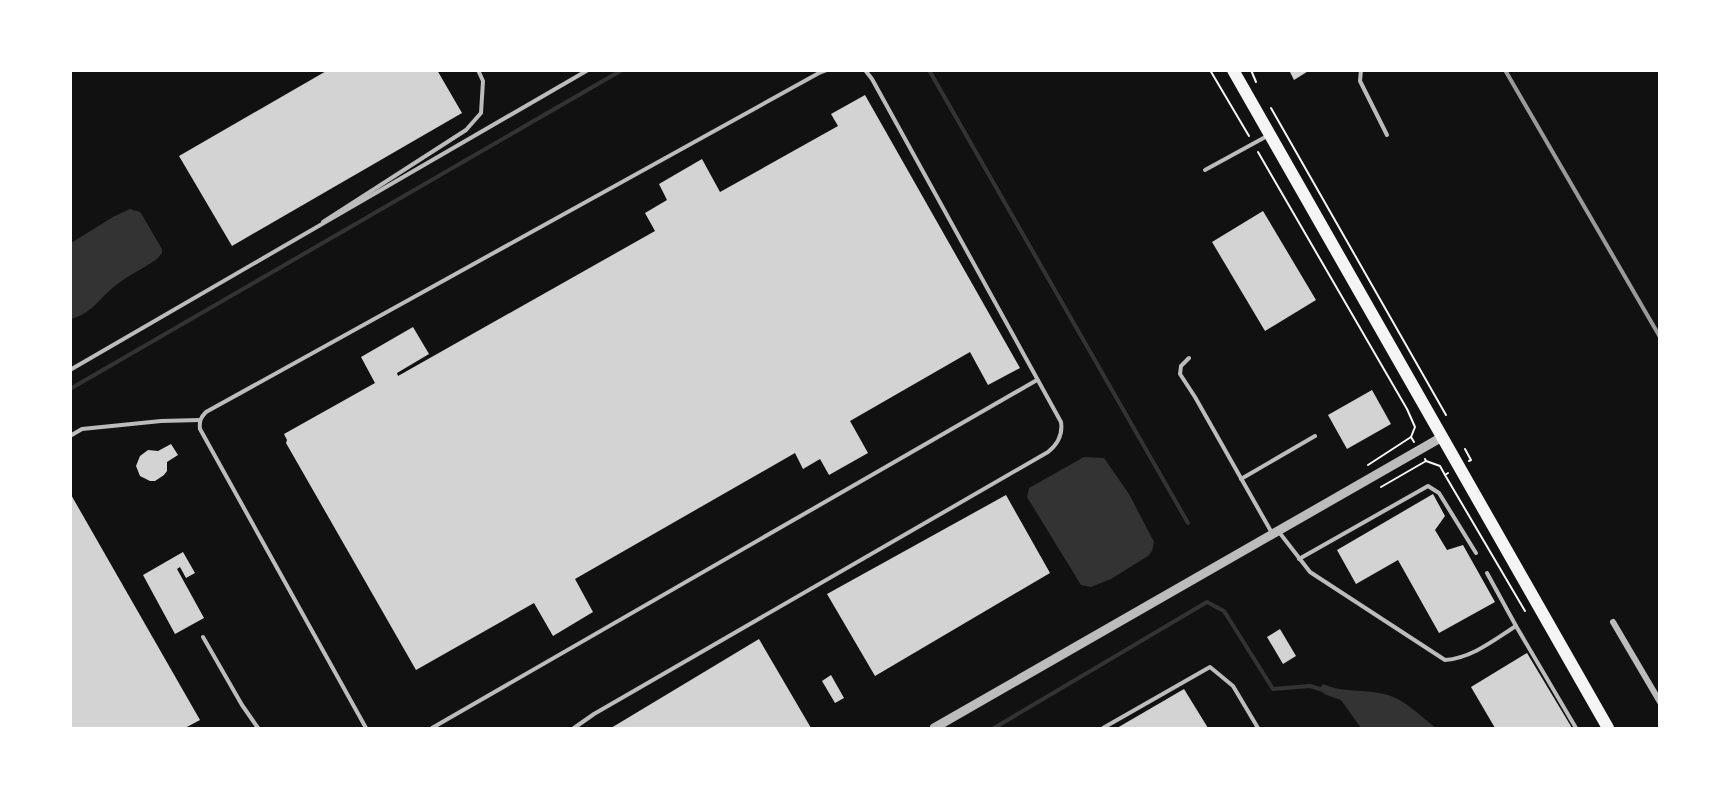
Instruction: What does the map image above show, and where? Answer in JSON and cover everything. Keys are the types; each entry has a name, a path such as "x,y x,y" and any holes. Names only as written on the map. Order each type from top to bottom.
{"highway":[{"path":"1233,70 1608,729"}],"street":[{"path":"934,729 1442,437"},
{"path":"1613,622 1659,702"}],"lane":[{"path":"274,253 466,130 482,113 483,81 478,70"},
{"path":"70,370 588,70"},
{"path":"366,729 200,429 200,420 206,412 827,70"},
{"path":"574,729 594,714 1048,452 1058,442 1062,428 1061,422 865,70"},
{"path":"1361,70 1360,81 1387,135"},
{"path":"1205,170 1269,134"},
{"path":"1188,358 1181,366 1180,374 1275,532 1310,572 1445,660 1458,659 1476,651 1516,626"},
{"path":"432,729 1037,380"},
{"path":"70,436 82,429 162,421 200,420"},
{"path":"1241,478 1315,436"},
{"path":"1299,559 1428,486 1440,493 1476,553"},
{"path":"1488,573 1576,729"},
{"path":"203,637 258,729"},
{"path":"1103,729 1210,667 1233,686 1258,729"}],"path":[{"path":"1210,70 1407,409 1415,427 1411,437 1368,465"},
{"path":"1251,70 1255,81"},
{"path":"1267,102 1450,423"},
{"path":"1411,437 1426,461 1440,466 1530,619"},
{"path":"1445,475 1471,460 1461,442"},
{"path":"1381,487 1426,461"}],"shaded area":[{"path":"130,209 140,212 162,249 162,253 157,259 116,285 85,313 71,319 71,243"},
{"path":"1084,457 1104,458 1129,494 1154,542 1148,556 1111,579 1091,587 1081,585 1027,497 1029,488"},
{"path":"1323,684 1338,689 1391,696 1436,728 1361,728 1341,700 1324,694 1320,688"}],"building":[{"path":"328,70 437,70 462,113 232,246 179,156"},
{"path":"1289,70 1310,70 1294,80"},
{"path":"865,95 1020,368 988,385 970,352 850,421 868,453 829,475 820,459 803,469 795,453 575,579 593,612 553,636 534,603 416,670 286,443 284,434 375,383 361,357 413,327 429,354 397,373 398,376 655,231 645,213 667,200 659,184 702,159 720,192 838,126 831,114"},
{"path":"1263,211 1316,300 1265,331 1212,242"},
{"path":"1372,390 1391,424 1347,449 1328,415"},
{"path":"171,444 178,455 167,462 167,471 164,475 155,481 140,476 136,466 140,456 148,450 158,451"},
{"path":"70,493 200,720 185,728 70,728"},
{"path":"1433,494 1445,516 1435,530 1447,550 1463,545 1495,602 1439,633 1398,560 1356,584 1337,550"},
{"path":"1006,495 1050,573 875,676 827,594"},
{"path":"183,552 195,573 186,578 180,567 177,569 204,618 175,634 143,575"},
{"path":"1280,629 1296,656 1283,664 1267,637"},
{"path":"759,639 811,728 611,728"},
{"path":"1527,653 1572,728 1495,728 1471,687"},
{"path":"831,675 844,698 835,703 822,681"},
{"path":"1184,689 1208,728 1117,728"}],"waterway":[{"path":"70,389 622,70"},
{"path":"929,70 1188,523"},
{"path":"994,728 1207,602 1224,611 1273,689 1310,686 1323,690"}],"railway":[{"path":"1505,70 1660,337"}]}
